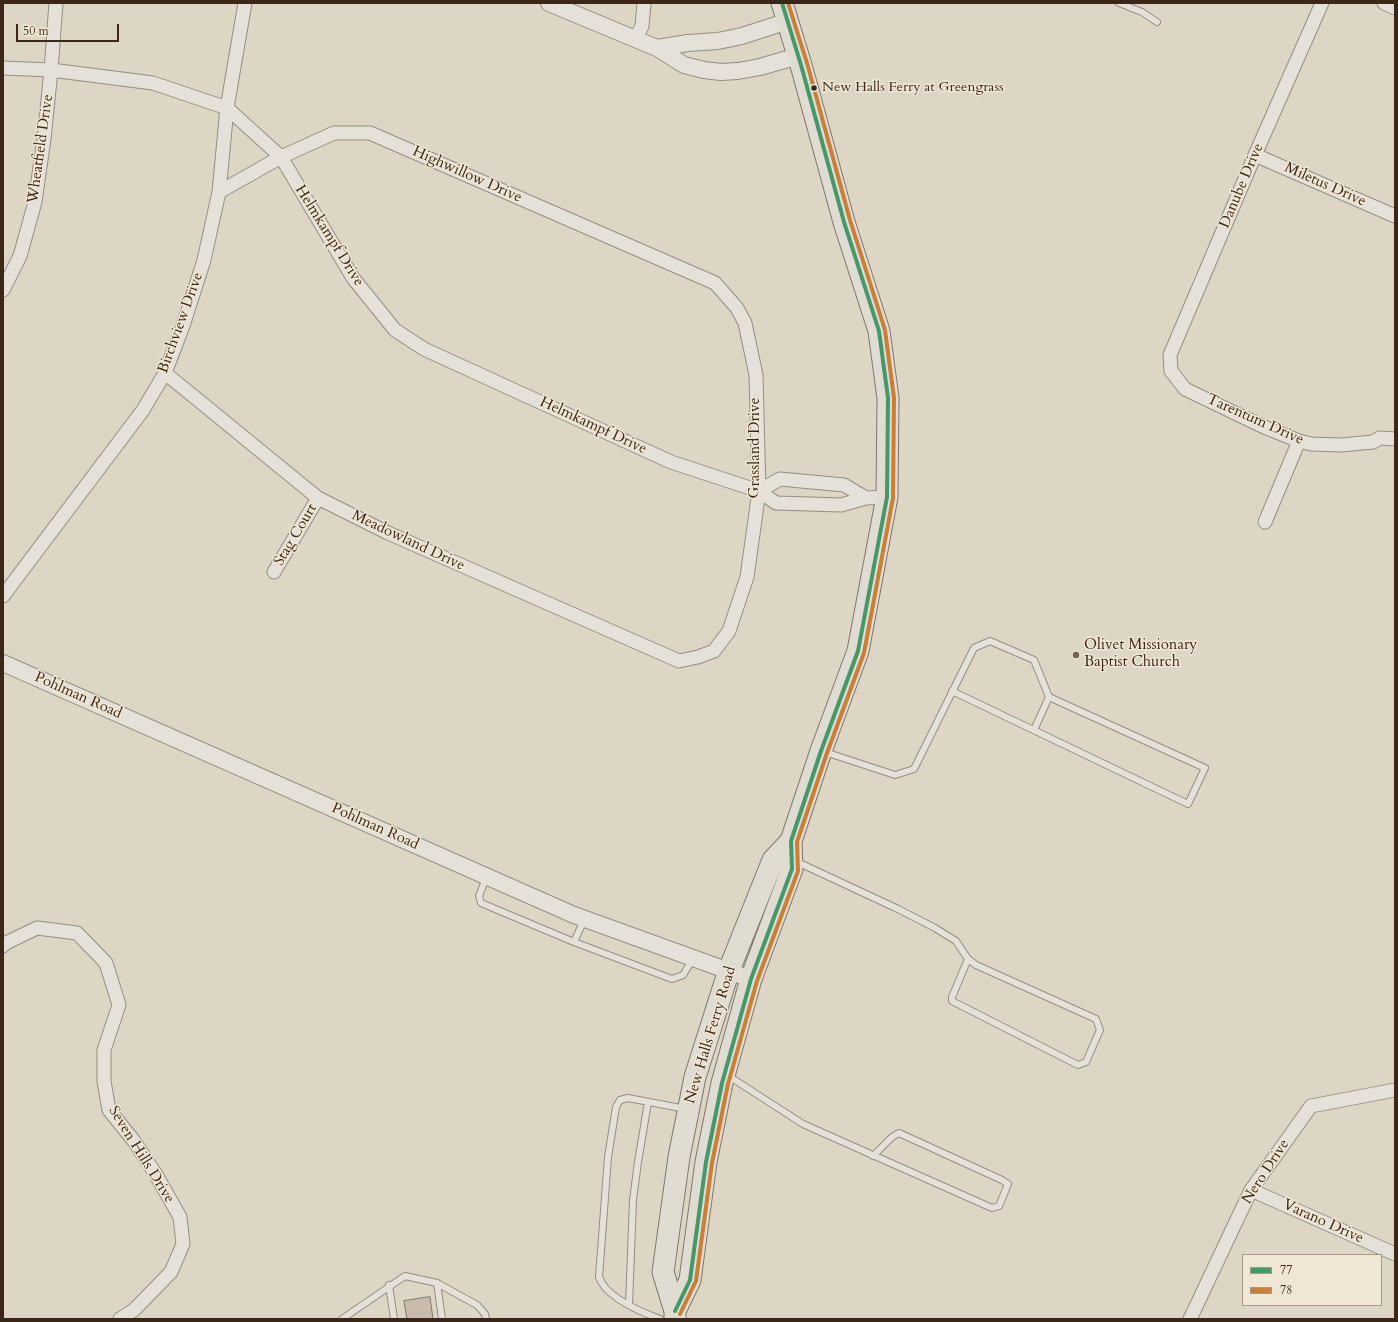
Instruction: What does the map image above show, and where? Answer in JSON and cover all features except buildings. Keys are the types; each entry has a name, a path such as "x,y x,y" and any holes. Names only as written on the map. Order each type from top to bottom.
{"main road":[{"name":"New Halls Ferry Road","path":"670,1316 690,1280 706,1162 724,1073 751,979 792,869 791,850 821,751 858,651 887,497 888,398 879,331 844,222 785,12"},
{"name":"New Halls Ferry Road","path":"670,1316 663,1272 679,1157 695,1077 729,970 773,860 791,850"}],"street":[{"name":"Wheatfield Drive","path":"3,290 20,256 35,202 44,139 56,3"},
{"name":"Birchview Drive","path":"3,596 143,410 165,373 183,326 204,260 218,192 227,108 245,3"},
{"path":"549,3 657,48 684,65 704,70 721,72 738,71 760,67 798,56"},
{"path":"635,40 642,26 644,3"},
{"name":"Danube Drive","path":"1171,371 1170,356 1255,155 1322,3"},
{"path":"1384,3 1395,8"},
{"path":"657,48 688,43 718,41 742,36 785,12"},
{"name":"Helmkampf Drive","path":"3,68 51,70 153,83 227,108 281,157 353,278 396,330 424,349 671,462 759,491 776,503 841,505 866,498 887,497"},
{"name":"Highwillow Drive","path":"218,192 281,157 334,133 370,133 715,283"},
{"name":"Miletus Drive","path":"1255,155 1395,216"},
{"name":"Grassland Drive","path":"679,661 698,658 714,651 729,631 747,577 759,491 756,375 745,323 737,308 715,283"},
{"name":"Tarentum Drive","path":"1171,371 1185,389 1264,427 1299,441 1311,444 1341,445 1373,442 1380,438 1395,439"},
{"name":"Meadowland Drive","path":"165,373 318,498 388,533 679,661"},
{"path":"1265,522 1299,441"},
{"path":"759,491 780,479 844,485 866,498"},
{"name":"Stag Court","path":"274,572 318,498"},
{"name":"Pohlman Road","path":"3,663 584,919 751,979"},
{"name":"Seven Hills Drive","path":"3,946 6,943 37,928 76,933 106,963 119,1005 104,1050 104,1081 109,1110 134,1141 155,1173 180,1217 183,1244 171,1272 134,1310 120,1319"},
{"name":"Nero Drive","path":"1190,1319 1250,1190 1311,1106 1395,1090"},
{"name":"Varano Drive","path":"1250,1190 1395,1254"}],"lane":[{"path":"1120,3 1142,12 1157,22"},
{"path":"821,751 895,775 914,769 952,691 974,648 990,641 1034,660 1049,696 1205,768 1188,804 952,691"},
{"path":"1034,730 1049,696"},
{"path":"791,850 935,928 956,941 968,959 976,965 1096,1019 1100,1030 1086,1062 1078,1065 952,1001 952,997 968,959"},
{"path":"487,876 478,896 481,903 574,942 672,979 683,975 694,958"},
{"path":"574,942 584,919"},
{"path":"724,1073 803,1124 873,1156 992,1208 999,1206 1008,1184 899,1133 892,1137 873,1156"},
{"path":"670,1316 641,1312 614,1296 601,1284 599,1277 608,1157 616,1107 620,1100 628,1098 688,1110"},
{"path":"628,1305 633,1200 648,1102"},
{"path":"342,1319 389,1285 405,1276 437,1282 477,1305 485,1314 486,1319"},
{"path":"437,1282 442,1319"},
{"path":"389,1285 394,1319"}],"transit line":[{"name":"77","path":"675,1311 690,1280 706,1162 722,1083 751,979 792,869 791,841 821,751 858,651 887,497 888,398 879,331 844,222 801,65 782,3"},
{"name":"78","path":"680,1314 696,1281 712,1163 728,1084 757,981 798,871 797,842 827,753 864,653 893,498 894,398 885,330 850,220 807,63 788,3"}],"place":[{"name":"New Halls Ferry at Greengrass","path":"814,88"},
{"name":"Olivet Missionary Baptist Church","path":"1076,655"}]}
